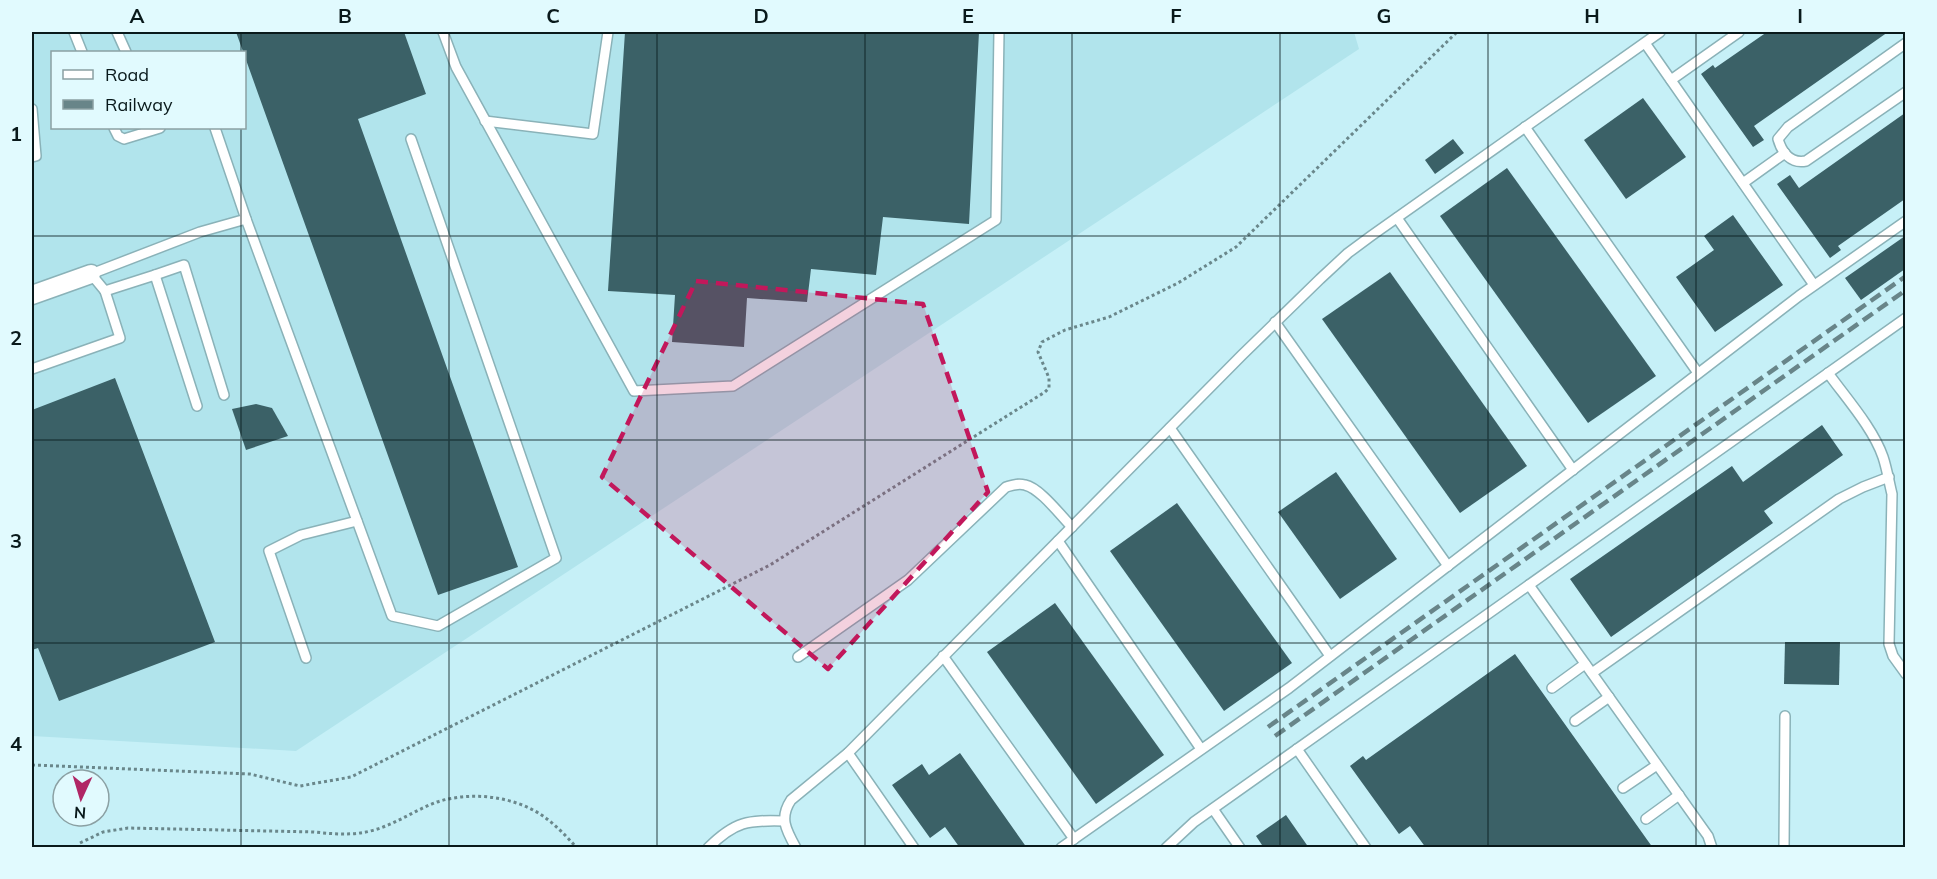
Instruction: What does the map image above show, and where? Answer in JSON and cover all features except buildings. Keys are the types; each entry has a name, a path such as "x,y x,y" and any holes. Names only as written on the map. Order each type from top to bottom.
{"street":[{"path":"32,295 91,274"}],"lane":[{"path":"74,32 82,51"},
{"path":"117,32 126,51"},
{"path":"443,32 456,67 634,391 733,386 996,220 999,32"},
{"path":"485,121 593,134 608,32"},
{"path":"796,848 784,821 785,810 791,800 848,753 1275,322 1348,253 1660,32"},
{"path":"1671,80 1739,32"},
{"path":"1645,43 1814,285"},
{"path":"1905,43 1788,126 1778,139 1780,146 1790,160 1806,161 1905,92"},
{"path":"32,109 36,156 32,158"},
{"path":"1525,127 1698,373"},
{"path":"114,129 118,136 124,139 155,129"},
{"path":"215,129 246,219 392,616 438,626 556,558 411,139"},
{"path":"1743,183 1785,153"},
{"path":"1397,218 1573,470"},
{"path":"32,369 120,338 105,291 91,274 200,232 246,219"},
{"path":"1061,848 1289,688 1814,285 1905,221"},
{"path":"105,291 184,265 224,395"},
{"path":"155,274 197,406"},
{"path":"1275,322 1448,566"},
{"path":"1166,848 1176,837 1213,809 1297,749 1828,373 1903,323"},
{"path":"1828,373 1873,436 1883,455 1889,477 1892,494 1889,644 1893,656 1905,674"},
{"path":"1170,428 1330,656"},
{"path":"1592,673 1839,499 1889,477"},
{"path":"798,657 908,580 1006,487 1014,484 1029,486 1037,491 1072,527"},
{"path":"306,658 269,551 300,535 357,521"},
{"path":"1058,541 1201,749"},
{"path":"1529,585 1708,836 1712,848"},
{"path":"944,656 1074,838"},
{"path":"1552,688 1585,664"},
{"path":"1575,721 1609,698"},
{"path":"1784,848 1785,716"},
{"path":"1297,749 1366,848"},
{"path":"848,753 914,848"},
{"path":"1623,788 1657,765"},
{"path":"1646,819 1679,795"},
{"path":"1213,809 1240,848"},
{"path":"708,848 727,831 740,824 756,820 784,821"}],"path":[{"path":"32,765 250,774 300,786 351,777 770,565 1046,392 1049,388 1049,378 1038,352 1042,342 1065,330 1108,316 1178,283 1236,247 1456,32"},
{"path":"80,843 103,832 128,828 358,834 390,824 437,802 452,798 491,797 517,803 545,817 577,848"}],"highlighted area":[{"path":"696,281 923,304 988,492 828,669 602,477"}],"shaded area":[{"path":"32,32 1354,32 1359,49 296,751 32,736"}],"railway":[{"path":"1268,727 1906,276"},
{"path":"1275,736 1906,290"}]}
